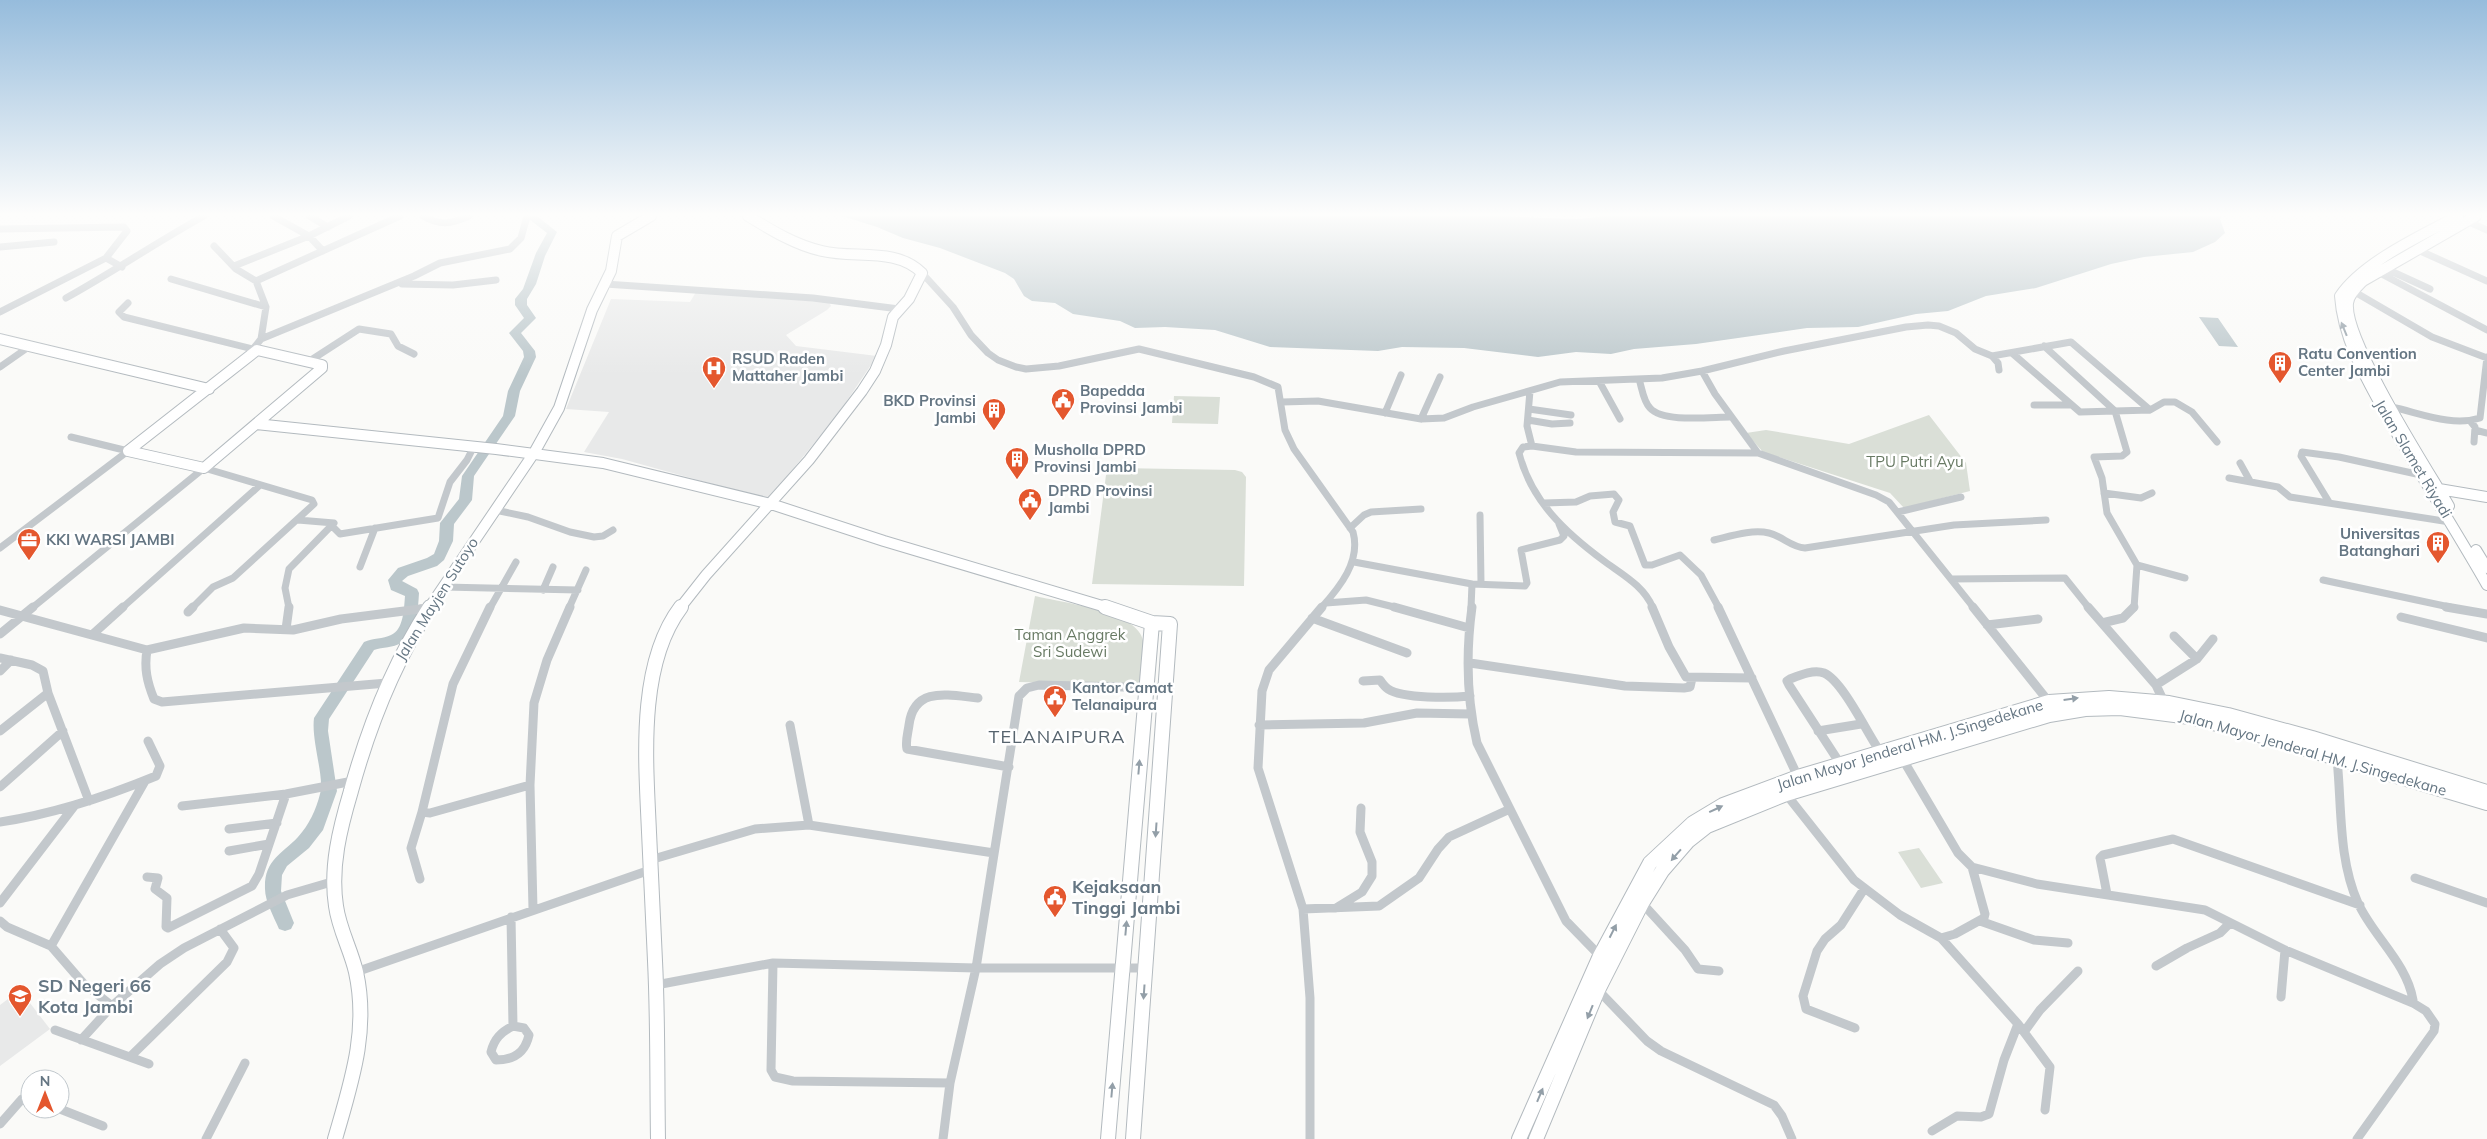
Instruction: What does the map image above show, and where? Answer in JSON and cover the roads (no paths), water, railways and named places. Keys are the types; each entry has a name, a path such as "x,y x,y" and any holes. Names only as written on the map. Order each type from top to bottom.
{"main road":[{"name":"Jalan Mayjen Sutoyo","path":"335,1139 357,1062 361,1038 361,1016 356,972 336,907 337,840 347,782 387,683 428,608 534,453 559,408 575,366 586,324 611,269"},
{"path":"658,1139 656,985 646,752 651,688 662,641 670,623 706,574 809,460 862,391 880,360 894,317 909,298 922,273 918,269"},
{"name":"Jalan Slamet Riyadi","path":"2378,269 2353,291 2348,302 2350,319 2390,411 2421,475 2471,554 2487,585"},
{"name":"Jalan Slamet Riyadi","path":"2378,269 2350,282 2344,289 2340,295 2339,316 2356,356 2483,555 2487,568"},
{"path":"0,339 209,389"},
{"path":"255,350 322,365 322,368 204,468 128,450 209,389 255,350"},
{"path":"256,424 534,453 603,463 771,504 903,547 1076,597 1152,623 1170,624 1133,1139"},
{"path":"2439,488 2487,497"},
{"path":"1108,1139 1152,623"},
{"name":"Jalan Mayor Jenderal HM. J.Singedekane","path":"1536,1139 1598,990 1642,902 1662,871 1688,841 1701,831 1730,815 1786,794 1902,758 1953,736 1967,726 2049,702 2076,698 2104,697 2164,702 2283,730 2487,792"},
{"name":"Jalan Mayor Jenderal HM. J.Singedekane","path":"1520,1139 1600,956 1650,863 1667,845 1707,812 1798,777 1881,752 1953,736 1976,736 2071,710 2126,708 2193,717 2487,803"},
{"path":"1967,726 1976,736"}],"street":[{"path":"0,312 84,269"},
{"path":"66,298 118,269"},
{"path":"128,303 119,312 124,317 255,350 261,339 266,306 256,281 239,269"},
{"path":"256,281 282,269"},
{"path":"261,339 428,269"},
{"path":"2382,269 2486,328"},
{"path":"2383,269 2430,289"},
{"path":"2461,269 2487,281"},
{"path":"922,273 953,307 971,335 988,353 998,360 1016,367 1034,369 1059,366 1139,348 1254,377 1278,387 1282,402 1282,424 1304,469 1350,528 1356,543 1354,562 1326,603 1269,670 1262,691 1259,725 1258,768 1303,909 1310,998 1310,1139"},
{"path":"171,279 266,306"},
{"path":"390,286 409,283 453,285 496,280"},
{"path":"605,284 813,298 899,309"},
{"path":"2353,291 2432,337 2487,357 2485,394 2480,418 2471,422 2390,411"},
{"path":"1282,402 1332,402 1421,419 1444,418 1473,407 1560,382 1639,379 1702,371 1784,350 1906,327 1928,326 1946,328 1975,348 1992,356 1998,364 1999,370"},
{"path":"308,362 359,329 391,334 398,346 414,354"},
{"path":"1992,356 2066,342 2075,344 2150,410"},
{"path":"0,366 30,346"},
{"path":"2044,346 2115,411 2127,454 2122,456 2094,457 2102,478 2107,513 2137,565 2134,609 2123,618 2102,623"},
{"path":"2012,353 2071,405 2082,412 2150,410 2170,402 2183,406 2217,442"},
{"path":"1702,371 1730,417 1758,453"},
{"path":"1384,413 1402,376"},
{"path":"1421,419 1440,378"},
{"path":"1639,379 1650,409 1656,413 1683,417 1730,417"},
{"path":"1599,381 1620,419"},
{"path":"1530,391 1528,440 1532,446"},
{"path":"2034,405 2071,405"},
{"path":"1529,409 1571,415"},
{"path":"1528,420 1552,424 1570,423"},
{"path":"2471,422 2475,430 2476,438 2474,442"},
{"path":"2475,430 2487,433"},
{"path":"71,437 128,450"},
{"path":"1752,678 1692,678 1682,672 1660,630 1654,605 1628,578 1599,557 1559,522 1531,488 1521,466 1519,450 1532,446 1576,452 1758,453 1884,498 1898,512 2049,702"},
{"path":"298,520 332,523 334,524 333,527 340,534 438,518 450,482 477,447"},
{"path":"0,548 128,450"},
{"path":"2329,502 2301,456 2302,452 2330,455 2421,475"},
{"path":"2240,462 2250,481"},
{"path":"0,634 204,468 259,486 312,500 314,504 298,520 233,578 213,587 188,612"},
{"path":"2229,478 2278,487 2290,497 2450,522"},
{"path":"93,634 259,486"},
{"path":"2104,493 2141,498 2152,494"},
{"path":"1544,503 1576,502 1590,496 1614,494 1619,500 1613,512 1615,522 1630,526 1645,565 1652,565 1680,555 1701,575 1710,589 1798,777"},
{"path":"1898,512 1962,497"},
{"path":"1350,528 1367,514 1420,509"},
{"path":"495,510 528,517 570,532 594,537 603,536 613,530"},
{"path":"1480,515 1481,583"},
{"path":"1714,540 1769,533 1792,546 1805,548 1954,525 2046,520"},
{"path":"1354,562 1472,584 1525,586 1528,583 1521,550 1563,538 1559,522"},
{"path":"286,629 290,611 285,588 289,569 333,527"},
{"path":"360,567 375,528"},
{"path":"420,879 412,848 442,721 453,684 461,664 516,562"},
{"path":"2137,565 2185,578"},
{"path":"543,590 553,567"},
{"path":"533,909 530,785 534,703 547,660 586,570"},
{"path":"1950,579 1975,577 2062,577 2156,685 2164,702"},
{"path":"2323,580 2487,614"},
{"path":"1472,584 1473,596 1469,628 1470,714 1477,743 1566,921 1600,956"},
{"path":"444,587 500,590 578,590"},
{"path":"1326,603 1339,604 1357,600 1372,601 1469,628"},
{"path":"0,610 147,650 244,628 286,629 410,609 428,608"},
{"path":"2401,617 2487,638"},
{"path":"1312,618 1407,654"},
{"path":"1987,626 2038,619"},
{"path":"2174,636 2197,659"},
{"path":"2156,685 2197,659 2213,639"},
{"path":"147,650 144,666 146,677 154,699 162,702 387,683"},
{"path":"0,658 40,668 89,801"},
{"path":"0,672 11,660"},
{"path":"1470,663 1625,686 1684,688 1690,687 1692,678"},
{"path":"1841,765 1789,685 1788,681 1790,679 1815,672 1829,676 1837,684 1861,724 1881,752"},
{"path":"1363,681 1380,680 1388,689 1418,696 1470,696"},
{"path":"943,1139 950,1083 976,968 1009,767 1014,715 1019,696 1027,688 1052,685 1166,688"},
{"path":"0,731 48,693"},
{"path":"978,698 931,696 920,699 912,709 907,749 1009,767"},
{"path":"1259,725 1364,723 1417,713 1470,714"},
{"path":"1818,731 1861,724"},
{"path":"790,725 809,825"},
{"path":"0,787 63,731"},
{"path":"0,822 22,819 89,801 156,776 160,766 148,741"},
{"path":"1902,758 1958,853 1972,867 1985,914 1980,922 1941,938"},
{"path":"2337,759 2341,786 2346,868 2360,905 2408,983 2413,1000 2434,1020 2434,1031 2357,1139"},
{"path":"51,946 145,781"},
{"path":"182,806 286,794 347,782"},
{"path":"422,812 430,813 530,785"},
{"path":"146,878 159,879 155,889 167,898 166,926 170,928 252,886 277,823 286,794"},
{"path":"1786,794 1845,871 1864,889 1900,915 1941,938 2021,1028 2050,1067 2045,1110"},
{"path":"0,902 75,805"},
{"path":"1334,909 1364,890 1371,881 1374,872 1373,862 1360,834 1361,808"},
{"path":"1303,909 1379,906 1419,878 1449,837 1510,809"},
{"path":"229,829 277,823"},
{"path":"356,972 650,865 755,829 809,825 994,853"},
{"path":"2108,894 2100,858 2103,855 2173,840 2360,905"},
{"path":"229,850 269,844"},
{"path":"1972,867 2037,884 2193,907 2218,915 2230,923 2285,950 2342,975 2403,999 2413,1000"},
{"path":"2415,878 2487,903"},
{"path":"81,1040 112,1006 160,964 184,948 287,895 335,881"},
{"path":"1855,1028 1806,1009 1802,996 1817,951 1825,939 1841,925 1864,889"},
{"path":"1642,902 1685,950 1698,969 1719,971"},
{"path":"511,917 513,1026"},
{"path":"0,921 7,927 51,946 83,983 112,1006"},
{"path":"1980,922 2032,940 2056,944 2068,942"},
{"path":"2156,966 2187,948 2220,934 2230,923"},
{"path":"130,1057 227,962 234,948 220,929"},
{"path":"2281,997 2285,950"},
{"path":"656,985 738,968 773,963 976,968 1146,968"},
{"path":"773,963 771,1070 775,1077 792,1081 950,1083"},
{"path":"1932,1131 1957,1116 1981,1117 1989,1114 2004,1060 2021,1028 2078,971"},
{"path":"1598,990 1647,1041 1661,1051 1774,1104 1782,1116 1792,1139"},
{"path":"55,1030 149,1064"},
{"path":"206,1139 245,1063"},
{"path":"0,1124 20,1101"},
{"path":"70,1113 103,1126"}],"waterway":[{"path":"285,923 273,891 274,874 281,861 303,843 317,825 329,791 320,731 322,718 369,646 398,639 406,628 412,593 396,586 395,580 403,572 432,562 439,557 446,541 447,523 465,500 468,476 509,416 514,391 530,357 529,351 515,333 530,318 521,305 521,299 530,284 535,269"}],"place":[{"name":"Ratu Convention Center Jambi","path":"2280,384"},
{"name":"RSUD Raden Mattaher Jambi","path":"714,389"},
{"name":"Bapedda Provinsi Jambi","path":"1063,421"},
{"name":"BKD Provinsi Jambi","path":"994,431"},
{"name":"Musholla DPRD Provinsi Jambi","path":"1017,480"},
{"name":"DPRD Provinsi Jambi","path":"1030,521"},
{"name":"KKI WARSI JAMBI","path":"29,561"},
{"name":"Universitas Batanghari","path":"2438,564"},
{"name":"Kantor Camat Telanaipura","path":"1055,718"},
{"name":"Kejaksaan Tinggi Jambi","path":"1055,918"},
{"name":"SD Negeri 66 Kota Jambi","path":"20,1017"}],"district":[{"name":"TELANAIPURA","path":"1057,737"}],"park label":[{"name":"TPU Putri Ayu","path":"1915,462"},
{"name":"Taman Anggrek Sri Sudewi","path":"1070,644"}]}
